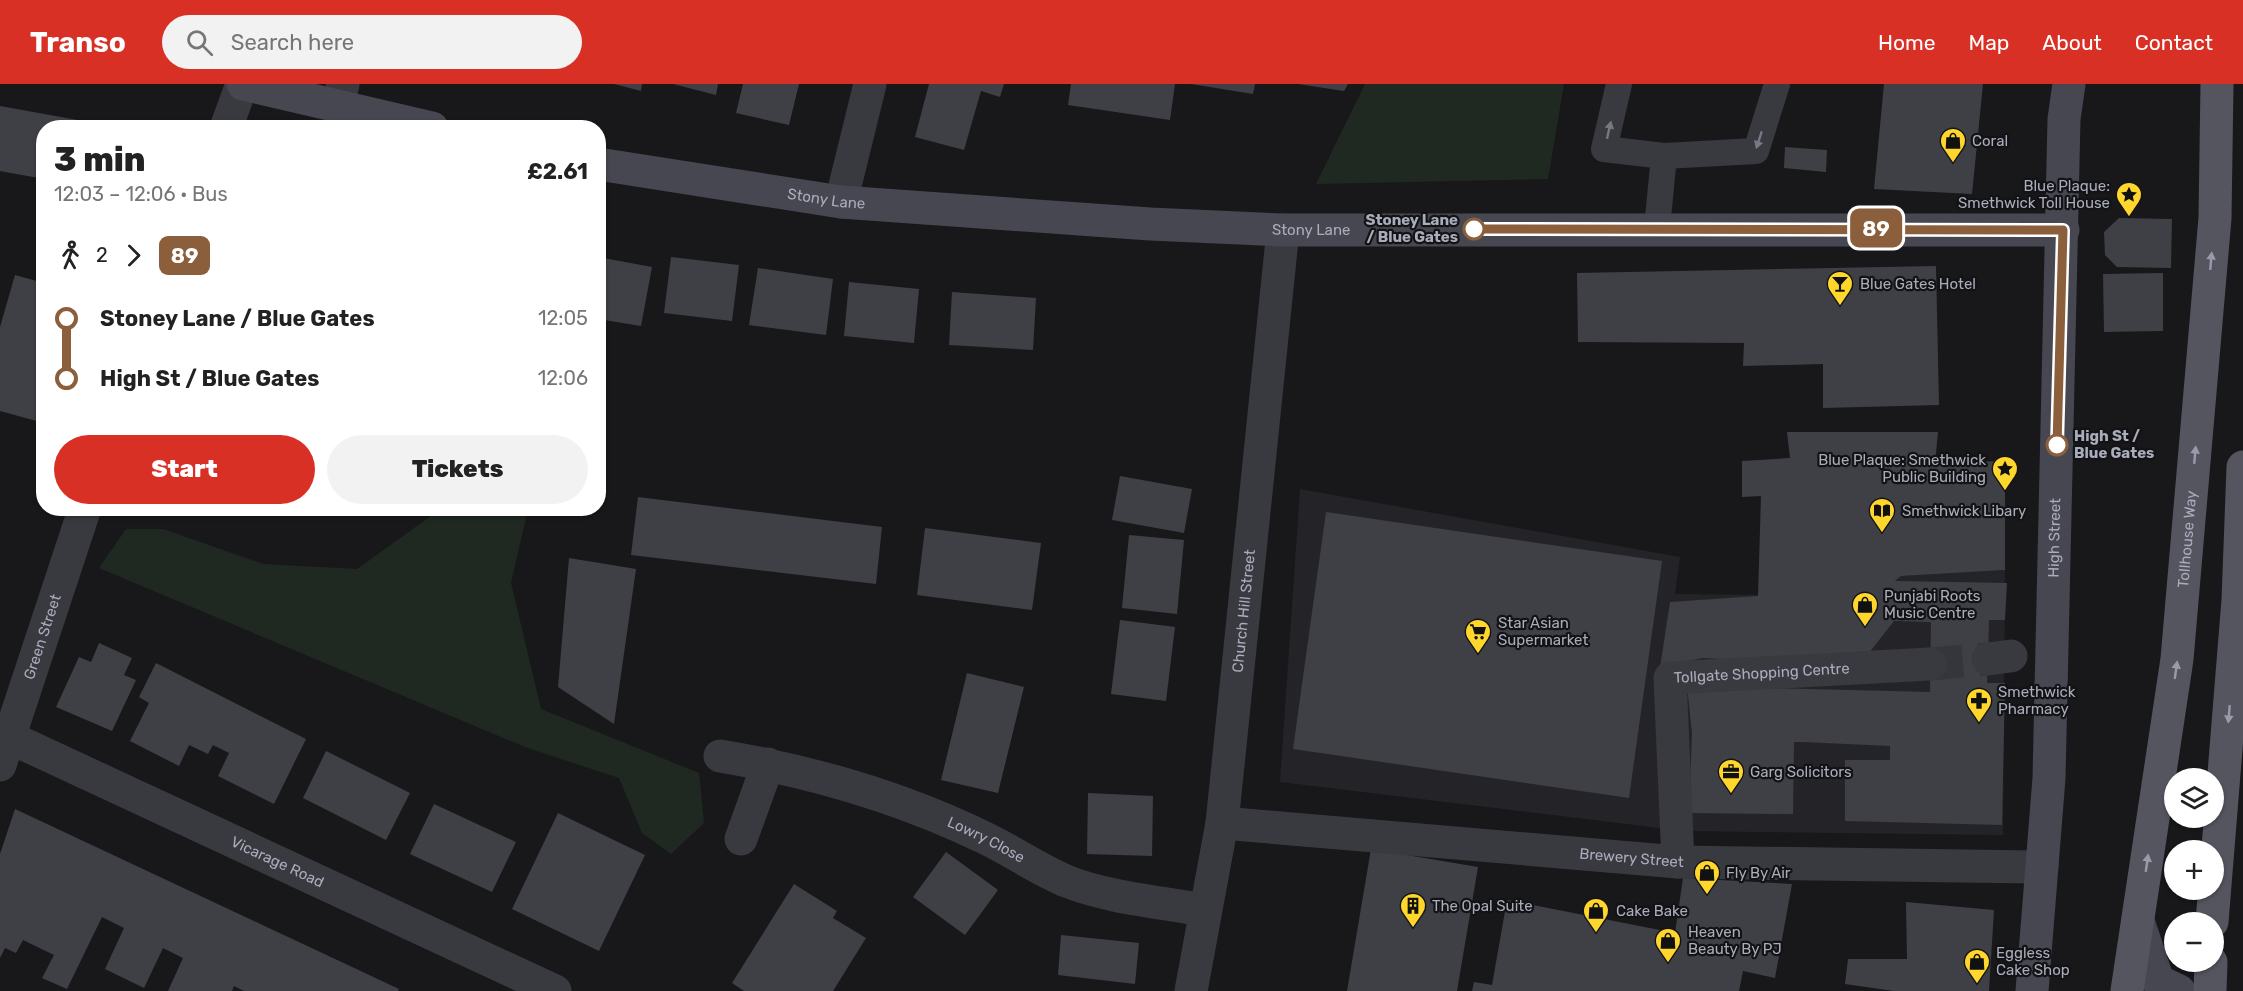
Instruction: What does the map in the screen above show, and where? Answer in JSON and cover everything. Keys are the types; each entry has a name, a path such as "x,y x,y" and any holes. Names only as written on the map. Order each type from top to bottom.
{"main road":[{"name":"Tollhouse Way","path":"2127,991 2177,659 2215,218 2217,84"},
{"path":"2213,912 2238,600 2243,467"},
{"path":"2210,991 2211,972"}],"street":[{"path":"229,120 243,84 340,95 410,120"},
{"path":"842,202 870,84"},
{"name":"High Street","path":"2032,991 2049,778 2064,119 2068,84"},
{"name":"Stony Lane","path":"606,165 842,202 1150,224 1282,230 1657,228 2063,230"},
{"name":"Church Hill Street","path":"1191,991 1204,910 1222,823 1282,230"},
{"name":"Green Street","path":"3,745 82,516"},
{"name":"Tollgate Shopping Centre","path":"1690,862 1670,678 1930,664"},
{"name":"Vicarage Road","path":"3,745 555,991"},
{"name":"Lowry Close","path":"720,756 768,764 883,796 984,837 1066,881 1113,895 1204,910"},
{"path":"741,839 768,764"},
{"name":"Brewery Street","path":"1222,823 1690,862 2042,867"},
{"path":"2138,921 2158,981 2179,991"}],"lane":[{"path":"1619,84 1604,149 1664,156 1756,151 1777,84"},
{"path":"1657,228 1664,156"}],"shaded area":[{"path":"1365,84 1564,84 1548,179 1316,184"},
{"path":"1300,489 1680,557 1675,594 1878,596 1901,576 2005,570 2003,835 1684,831 1280,782"},
{"path":"431,516 526,516 511,583 541,709 699,773 704,823 671,854 642,833 619,778 525,747 99,568 126,529 163,529 263,564 357,569"}],"building":[{"path":"614,84 642,84 641,91"},
{"path":"673,84 718,84 716,95"},
{"path":"743,84 799,84 789,125 736,113"},
{"path":"929,84 1004,84 1000,97 981,91 964,150 915,137"},
{"path":"1071,84 1175,84 1170,120 1068,105"},
{"path":"1191,84 1255,84 1253,94"},
{"path":"1298,84 1348,84 1344,91"},
{"path":"1884,84 1983,84 1972,194 1874,189"},
{"path":"0,106 78,120 36,120 36,178 0,171"},
{"path":"1785,147 1827,150 1826,172 1784,168"},
{"path":"2119,218 2172,219 2171,268 2117,267 2105,255 2104,232"},
{"path":"671,257 739,265 732,321 664,313"},
{"path":"606,258 652,267 641,326 606,320"},
{"name":"Blue Gates Hotel","path":"1936,266 1939,405 1823,408 1823,364 1743,366 1744,343 1578,342 1577,273"},
{"path":"758,268 833,279 826,335 749,325"},
{"path":"2163,273 2163,331 2104,332 2103,274"},
{"path":"15,275 36,281 36,421 0,411 0,327"},
{"path":"849,282 919,289 914,343 844,336"},
{"path":"952,292 1036,298 1033,350 949,345"},
{"path":"1787,432 1938,432 1935,463 2005,461 2005,570 1901,576 1895,581 2007,583 2005,620 1989,620 1987,683 2005,683 2002,825 1845,821 1845,760 1890,760 1890,746 1802,742 1794,742 1793,814 1689,813 1692,733 1687,686 1930,692 1931,622 1894,621 1865,658 1794,662 1702,658 1660,668 1670,602 1758,596 1761,496 1742,497 1742,461 1790,458"},
{"path":"1120,476 1192,489 1184,533 1112,520"},
{"path":"638,497 882,527 876,584 631,555"},
{"name":"Star Asian Supermarket","path":"1326,512 1662,561 1629,798 1293,749"},
{"path":"925,528 1041,543 1032,610 917,595"},
{"path":"1129,535 1184,540 1177,614 1122,608"},
{"path":"569,558 636,569 614,724 558,687"},
{"path":"1120,620 1175,627 1166,701 1111,694"},
{"path":"99,643 132,658 124,675 136,680 112,731 56,707 79,657 91,662"},
{"path":"156,663 306,739 274,804 218,776 229,753 213,745 208,754 189,745 179,766 130,741 149,703 139,697"},
{"path":"967,673 1024,687 998,793 941,780"},
{"path":"326,751 410,793 386,840 303,798"},
{"path":"1088,793 1153,796 1152,856 1087,854"},
{"path":"434,804 516,842 492,892 410,854"},
{"path":"15,809 399,989 398,991 244,991 234,986 232,991 168,991 183,958 163,948 144,988 105,969 124,928 102,917 67,989 42,978 54,955 23,940 16,953 5,948 0,958 0,854"},
{"path":"558,813 645,855 599,951 512,909"},
{"name":"The Opal Suite","path":"1371,849 1478,867 1457,991 1347,991"},
{"path":"946,852 998,890 965,935 913,897"},
{"path":"1683,878 1792,884 1775,978 1743,971 1739,991 1472,991 1474,982 1492,985 1507,900 1675,933"},
{"path":"794,884 837,911 833,918 866,938 833,991 744,991 732,983"},
{"path":"1906,902 1994,910 1989,991 1894,991 1845,984 1848,959 1907,959"},
{"path":"1061,935 1139,943 1135,984 1058,975"}],"tunnel":[{"path":"1930,664 1988,659"}],"bus line":[{"name":"89","path":"1474,229 2010,228 2063,230 2057,445"}],"place":[{"name":"Coral","path":"1953,164"},
{"name":"Blue Plaque: Smethwick Toll House","path":"2129,218"},
{"name":"Stoney Lane / Blue Gates","path":"1474,229"},
{"name":"Blue Gates Hotel","path":"1840,307"},
{"name":"High St / Blue Gates","path":"2057,445"},
{"name":"Blue Plaque: Smethwick Public Building","path":"2005,492"},
{"name":"Smethwick Libary","path":"1882,534"},
{"name":"Punjabi Roots Music Centre","path":"1865,628"},
{"name":"Star Asian Supermarket","path":"1478,655"},
{"name":"Smethwick Pharmacy","path":"1979,724"},
{"name":"Garg Solicitors","path":"1731,795"},
{"name":"Fly By Air","path":"1707,896"},
{"name":"The Opal Suite","path":"1413,929"},
{"name":"Cake Bake","path":"1596,934"},
{"name":"Heaven Beauty By PJ","path":"1668,964"},
{"name":"Eggless Cake Shop","path":"1977,985"}]}
